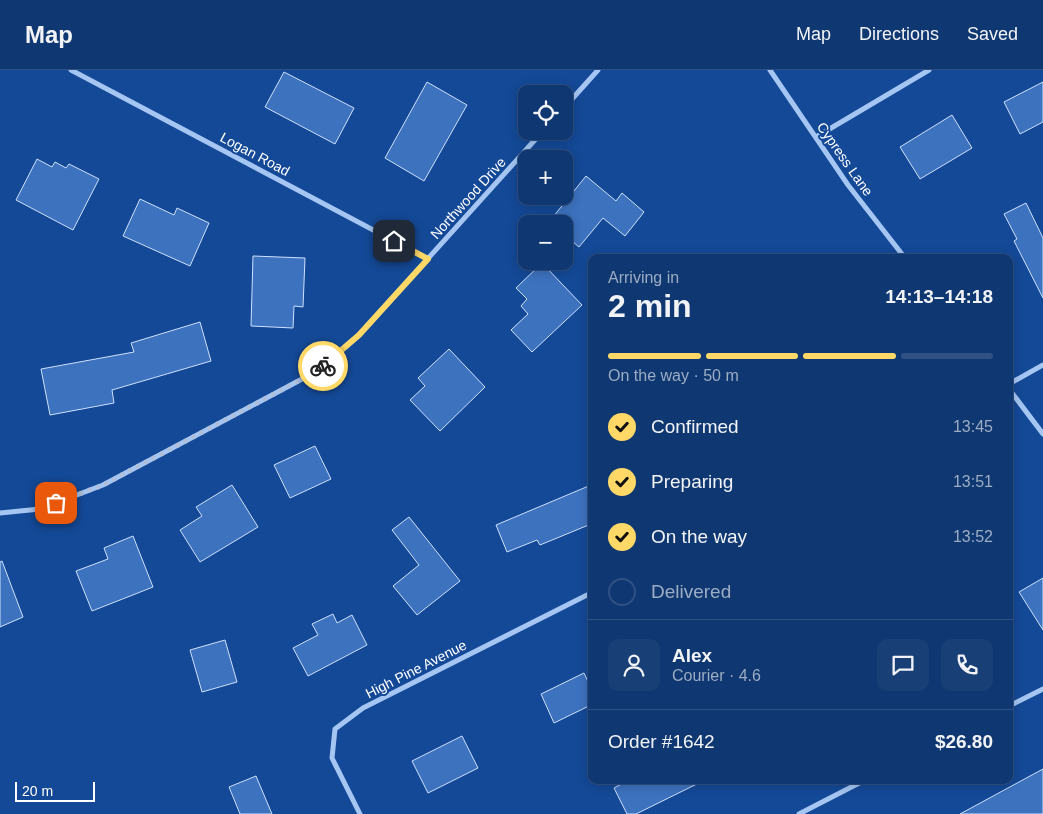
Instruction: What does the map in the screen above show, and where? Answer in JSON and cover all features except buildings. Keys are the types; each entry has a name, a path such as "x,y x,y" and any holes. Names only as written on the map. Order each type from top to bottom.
{"street":[{"name":"Logan Road","path":"71,70 428,259"},
{"path":"573,98 598,70"},
{"name":"Cypress Lane","path":"770,70 848,186 902,254"},
{"path":"816,137 929,70"},
{"name":"Northwood Drive","path":"0,513 40,509 103,485 317,371 359,335 535,140"},
{"path":"1013,382 1043,365"},
{"path":"1013,394 1043,434"},
{"name":"High Pine Avenue","path":"360,814 332,758 335,729 363,708 588,595"},
{"path":"1013,704 1043,689"},
{"path":"799,814 857,784"}],"way so far":[{"path":"56,503 103,485 317,371 323,366"}],"route":[{"path":"323,366 359,335 428,259 394,241"}]}
